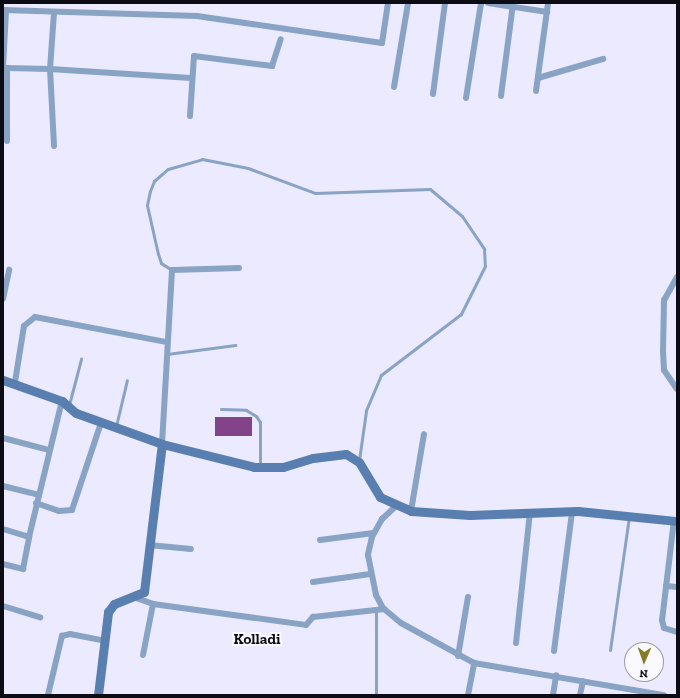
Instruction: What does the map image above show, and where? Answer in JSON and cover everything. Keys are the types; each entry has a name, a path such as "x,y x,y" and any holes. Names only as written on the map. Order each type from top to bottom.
{"street":[{"path":"7,141 4,10 54,13 196,16 382,44 388,3"},
{"path":"394,87 408,3"},
{"path":"434,94 446,3"},
{"path":"466,98 481,3"},
{"path":"488,3 513,5 547,12"},
{"path":"536,91 548,3"},
{"path":"501,96 513,5"},
{"path":"54,13 50,69 54,146"},
{"path":"190,116 194,56 272,66 281,39"},
{"path":"538,78 603,59"},
{"path":"5,68 50,69 192,78"},
{"path":"98,695 108,612 114,604 136,598 144,592 162,444 165,354 172,270 239,268"},
{"path":"3,299 9,270"},
{"path":"677,277 664,300 663,344 664,370 677,389"},
{"path":"15,382 24,326 35,317 166,342"},
{"path":"3,380 15,382 66,404 101,423 162,444 260,468 283,467 332,455 346,454 359,462 380,498 396,506 411,510 438,515 572,512 629,515 676,521 666,586 662,626 677,632"},
{"path":"3,564 23,569 36,503 49,450 66,404"},
{"path":"36,503 59,511 72,510 101,423"},
{"path":"411,510 424,434"},
{"path":"3,438 49,450"},
{"path":"3,486 38,495"},
{"path":"396,506 382,519 374,533 368,556 370,574 385,609 401,623 458,656 474,663 556,675 664,695"},
{"path":"554,651 572,512"},
{"path":"516,644 530,513"},
{"path":"3,529 29,537"},
{"path":"320,540 374,533"},
{"path":"149,545 191,549"},
{"path":"313,582 370,574"},
{"path":"666,586 677,587"},
{"path":"458,656 468,597"},
{"path":"136,598 153,604 306,625 313,617 376,612 385,609"},
{"path":"143,655 153,604"},
{"path":"3,606 40,617"},
{"path":"48,695 62,636 70,634 104,641"},
{"path":"468,695 474,663"},
{"path":"553,695 556,675"},
{"path":"580,695 583,681"}],"lane":[{"path":"172,270 161,263 158,254 147,205 150,191 154,181 168,169 196,160 248,168 315,194 430,189 462,216 484,249 485,266 461,314 381,375 366,411 359,462"},
{"path":"165,354 235,346"},
{"path":"66,404 81,359"},
{"path":"116,428 127,380"},
{"path":"221,409 246,410 260,422 260,468"},
{"path":"610,650 629,515"},
{"path":"376,612 376,695"}],"water":[{"path":"677,305 677,363 676,360"}],"building":[{"path":"215,417 252,417 252,436 215,436"}],"district":[{"name":"Kolladi","path":"257,640"}]}
